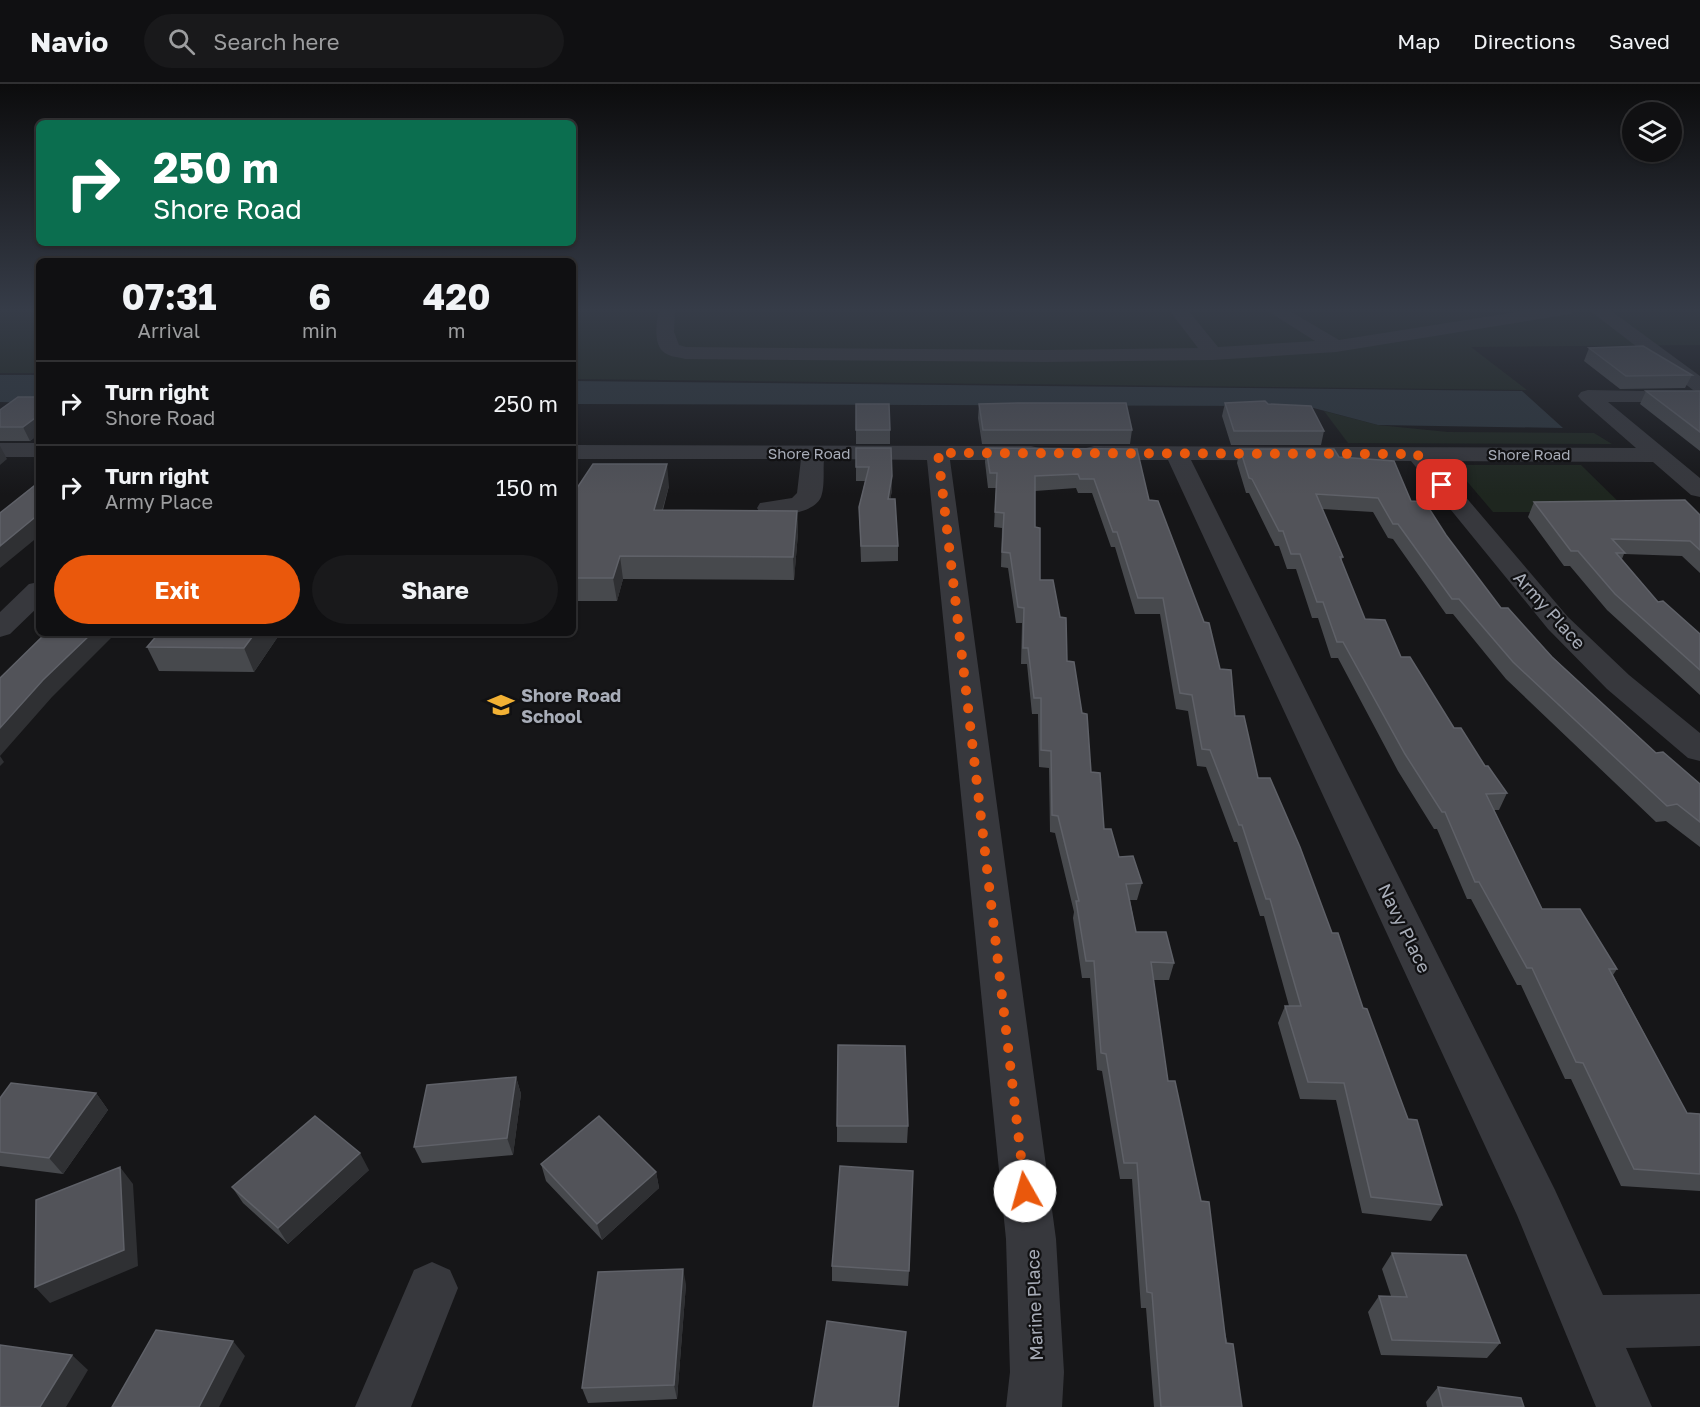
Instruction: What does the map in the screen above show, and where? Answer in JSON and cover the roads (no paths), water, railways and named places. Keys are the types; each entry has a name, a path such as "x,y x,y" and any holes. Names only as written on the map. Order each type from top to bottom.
{"street":[{"path":"1681,372 1700,386"},
{"path":"1700,396 1588,396 1700,490"},
{"path":"0,450 36,450"},
{"name":"Shore Road","path":"576,452 1656,455"},
{"path":"769,508 799,504 809,496 813,453"},
{"name":"Marine Place","path":"938,453 1031,1239 1037,1372 1034,1407"},
{"name":"Navy Place","path":"1176,453 1538,1206 1624,1407"},
{"name":"Army Place","path":"1417,454 1558,623 1618,682 1700,750"},
{"path":"0,628 36,593"},
{"path":"383,1407 432,1288"},
{"path":"1588,1322 1700,1320"}],"place":[{"name":"Shore Road School","path":"501,705"}]}
